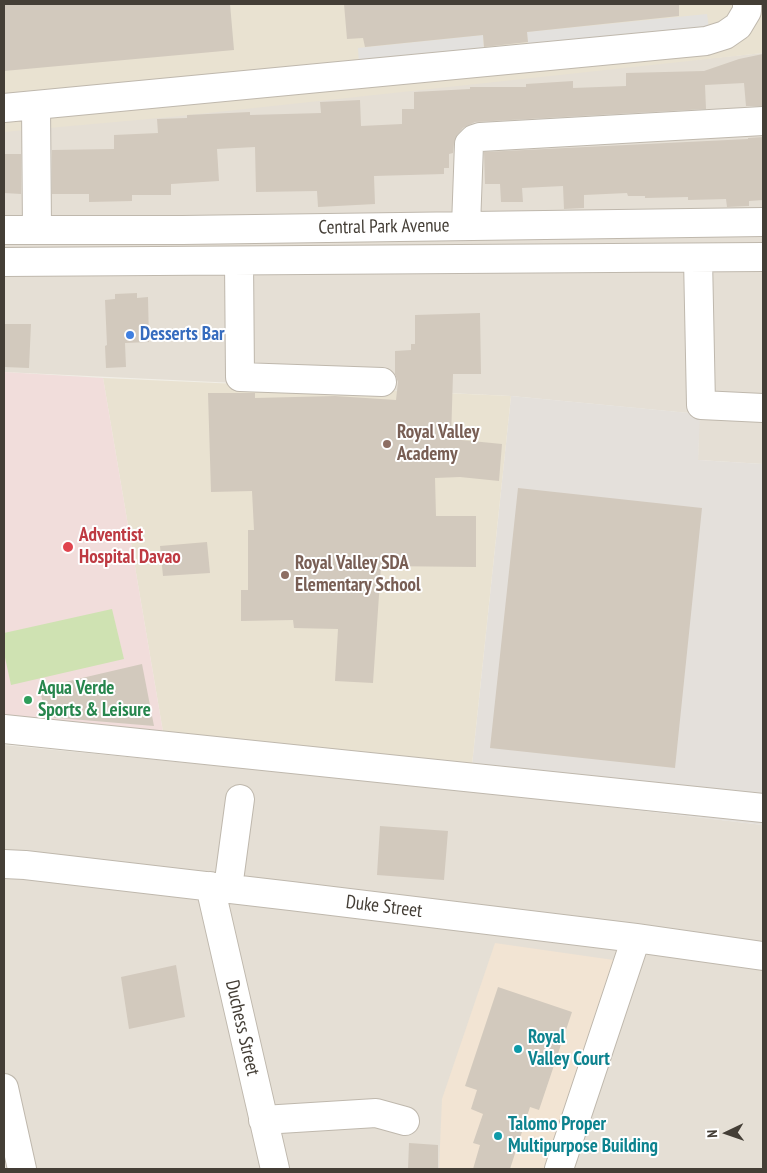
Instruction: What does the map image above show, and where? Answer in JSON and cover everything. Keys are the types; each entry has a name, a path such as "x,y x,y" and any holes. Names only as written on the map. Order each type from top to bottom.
{"street":[{"path":"4,108 706,41 725,36 738,26 748,4"},
{"path":"36,105 37,230"},
{"path":"466,226 469,144 474,139 490,136 763,121"},
{"name":"Central Park Avenue","path":"4,230 763,222"},
{"path":"145,261 146,230"},
{"name":"Central Park Avenue","path":"4,262 763,257"},
{"path":"698,258 701,405 763,408"},
{"path":"239,261 240,377 382,382"},
{"path":"4,729 763,808"},
{"path":"219,887 240,799"},
{"name":"Duke Street","path":"4,864 219,887 636,938 763,956"},
{"name":"Duchess Street","path":"219,887 275,1169"},
{"path":"559,1169 636,938"},
{"path":"4,1088 22,1169"},
{"path":"264,1120 376,1113 405,1121"}],"shaded area":[{"path":"4,4 763,4 763,53 171,117 4,132"},
{"path":"707,14 709,28 528,47 527,32"},
{"path":"483,35 484,51 359,64 358,48"},
{"path":"763,53 763,464 698,460 699,414 511,396 4,372 4,128"},
{"name":"Adventist Hospital Davao","path":"4,372 103,378 163,732 4,716"},
{"path":"103,378 511,396 472,765 163,732"},
{"path":"511,396 700,414 698,460 763,464 763,825 467,790 472,765"},
{"path":"4,745 467,790 763,825 763,1169 4,1169"},
{"path":"495,943 614,960 544,1169 439,1169 442,1099"}],"green space":[{"path":"112,609 124,659 11,685 4,653 4,633"}],"building":[{"path":"4,4 230,4 234,50 4,71"},
{"path":"344,4 679,4 679,16 527,32 528,42 484,47 483,35 365,47 363,38 347,39"},
{"path":"763,54 763,106 746,106 744,83 705,85 706,109 475,122 463,128 458,134 454,143 453,153 449,154 449,168 444,168 444,174 374,176 375,204 318,207 317,191 256,192 255,147 217,149 219,181 171,184 171,195 132,195 132,201 89,202 89,194 52,194 52,150 114,149 114,135 158,133 157,119 187,118 187,115 250,112 250,115 321,113 320,102 360,100 361,126 402,124 402,109 414,109 414,92 470,89 470,87 526,87 526,84 573,81 573,88 626,86 626,73 704,71 739,59"},
{"path":"763,137 763,200 749,201 749,206 727,207 726,199 688,200 688,197 645,198 645,196 628,196 627,193 584,195 584,208 564,209 563,186 522,188 523,202 501,202 500,184 485,184 484,152"},
{"path":"4,154 21,154 21,194 4,193"},
{"name":"Desserts Bar","path":"137,293 137,298 148,297 149,342 125,343 126,367 106,368 105,300 115,299 115,294"},
{"path":"480,313 481,374 453,374 451,439 502,444 499,481 460,477 435,478 436,516 476,516 476,567 381,566 373,683 335,681 338,629 294,628 293,620 241,621 241,590 248,590 248,530 254,530 252,491 211,492 208,393 255,393 255,398 335,396 396,400 398,382 395,374 395,351 411,350 411,344 415,344 415,315"},
{"path":"4,324 31,324 29,368 4,367"},
{"path":"518,488 702,508 675,768 490,748"},
{"path":"207,542 210,573 163,576 160,546"},
{"path":"142,664 154,726 47,717 39,688"},
{"path":"380,826 448,831 444,880 377,875"},
{"path":"176,965 185,1017 129,1029 121,977"},
{"name":"Royal Valley Court","path":"498,987 572,1012 539,1110 530,1107 510,1169 473,1169 480,1145 473,1143 483,1114 471,1109 477,1090 465,1086"},
{"path":"409,1143 438,1145 438,1169 408,1169"}],"place":[{"name":"Desserts Bar","path":"130,335"},
{"name":"Royal Valley Academy","path":"387,444"},
{"name":"Adventist Hospital Davao","path":"68,547"},
{"name":"Royal Valley SDA Elementary School","path":"285,575"},
{"name":"Aqua Verde Sports & Leisure","path":"28,700"},
{"name":"Royal Valley Court","path":"518,1049"},
{"name":"Talomo Proper Multipurpose Building","path":"498,1136"}]}
